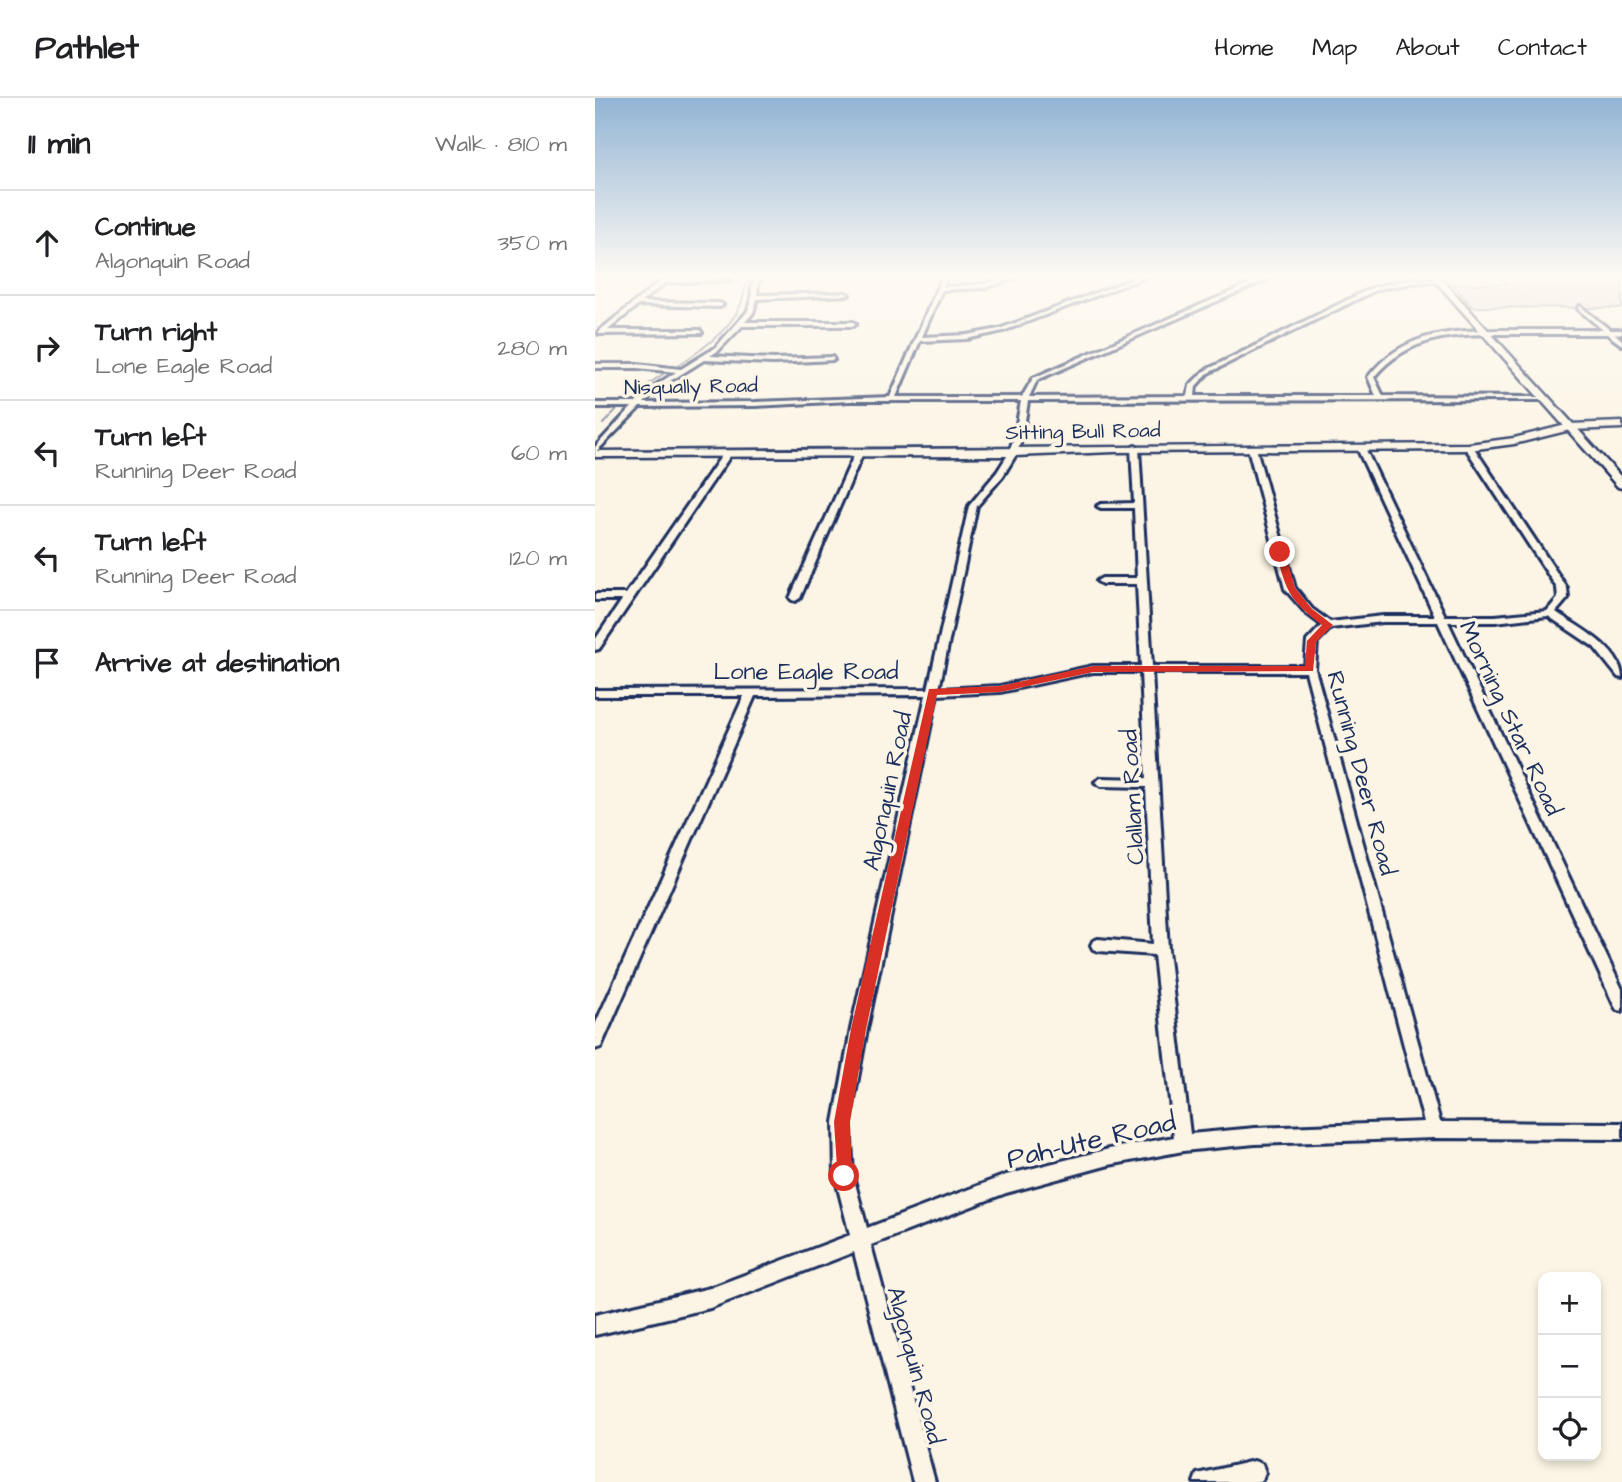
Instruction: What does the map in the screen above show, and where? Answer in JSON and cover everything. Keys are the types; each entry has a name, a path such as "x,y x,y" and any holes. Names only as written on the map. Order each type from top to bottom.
{"main road":[{"path":"1492,340 1622,485"}],"street":[{"path":"595,452 652,390 705,358 724,340"},
{"path":"892,399 919,340"},
{"path":"1023,399 1035,379 1126,340"},
{"path":"1191,398 1193,385 1206,372 1272,340"},
{"path":"1380,398 1371,377 1384,360 1425,340"},
{"path":"705,358 774,361 831,359"},
{"path":"595,366 637,366 685,371"},
{"name":"Nisqually Road","path":"595,405 755,404 892,399 1543,398"},
{"name":"Algonquin Road","path":"924,1482 844,1176 842,1122 859,1029 973,506 1014,453 1023,399"},
{"path":"1570,427 1622,425"},
{"name":"Sitting Bull Road","path":"595,452 1014,453 1135,449 1469,447 1514,442 1570,427"},
{"path":"1252,448 1290,589 1309,611 1328,625 1358,619 1511,619 1550,613 1563,598 1562,587 1469,447"},
{"name":"Morning Star Road","path":"1361,448 1622,1006"},
{"name":"Clallam Road","path":"1135,449 1161,950 1183,1143"},
{"path":"595,647 728,453"},
{"path":"795,598 859,453"},
{"path":"1101,506 1137,505"},
{"path":"1102,581 1142,581"},
{"path":"595,597 629,597"},
{"path":"1550,613 1598,645 1622,675"},
{"name":"Running Deer Road","path":"1328,625 1312,641 1310,669 1434,1130"},
{"name":"Lone Eagle Road","path":"595,693 932,692 1000,689 1093,669 1310,669"},
{"path":"595,1042 751,693"},
{"path":"1101,782 1151,783"},
{"path":"1098,945 1161,950"},
{"name":"Pah-Ute Road","path":"595,1325 710,1298 1006,1184 1109,1157 1183,1143 1255,1136 1434,1130 1622,1131"},
{"path":"1205,1482 1254,1472"}],"waterway":[{"path":"679,365 713,340"},
{"path":"627,399 663,374"},
{"path":"603,424 617,409"}],"route":[{"path":"844,1176 842,1122 859,1029 932,692 1000,689 1093,669 1310,669 1309,652 1312,641 1328,625 1309,611 1290,589 1280,552"}]}
